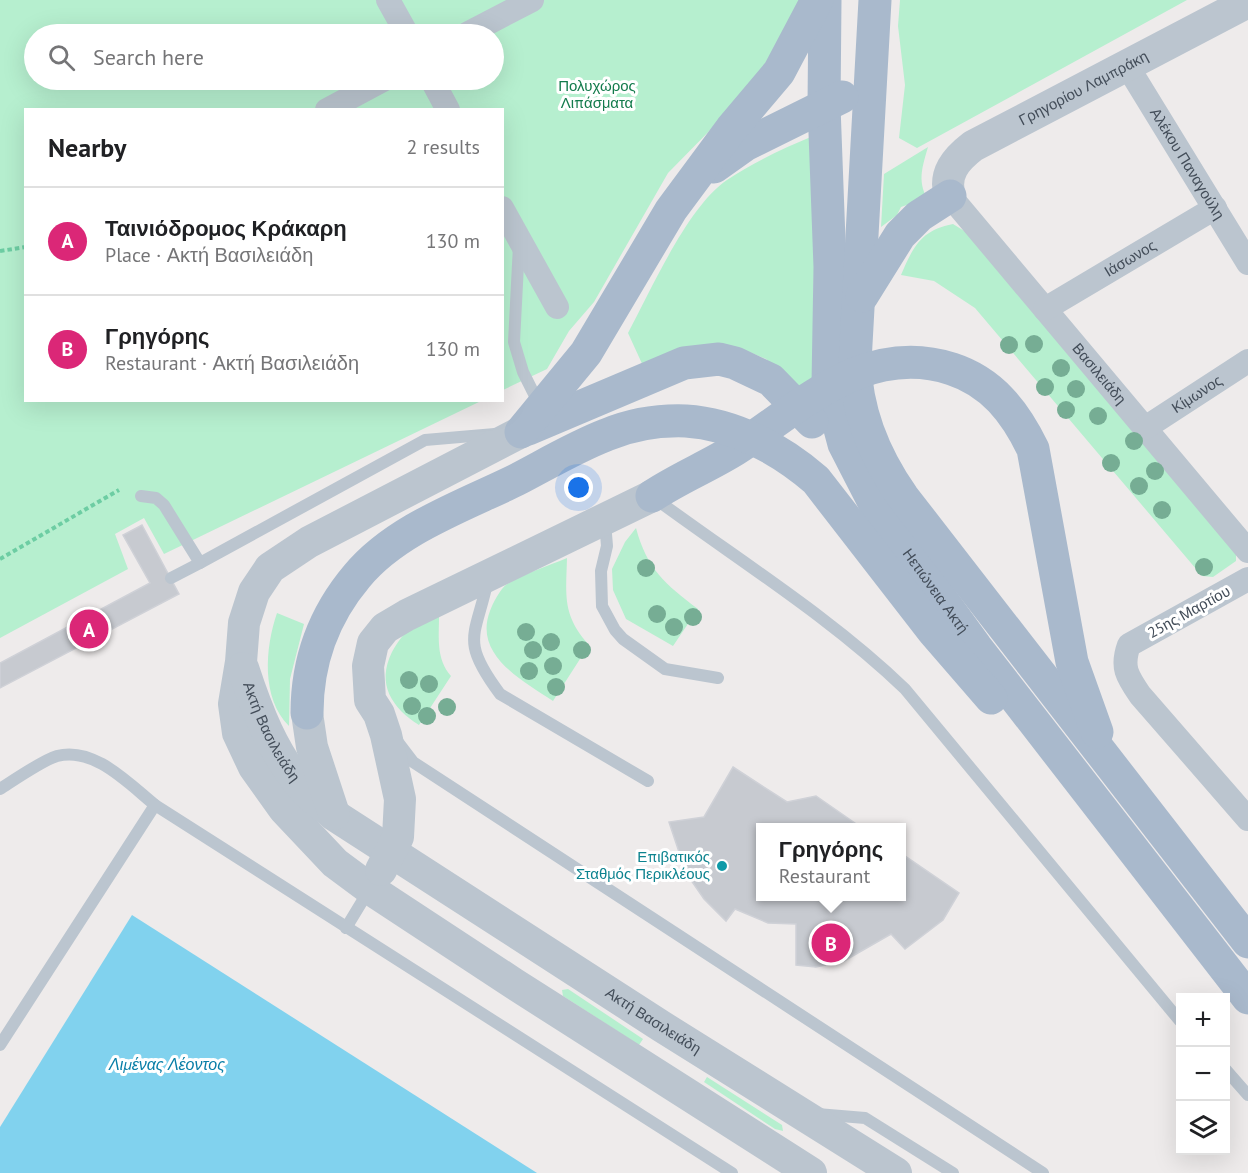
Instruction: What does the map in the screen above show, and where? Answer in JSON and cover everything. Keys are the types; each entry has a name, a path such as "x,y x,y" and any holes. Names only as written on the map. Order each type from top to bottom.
{"main road":[{"path":"531,420 603,327 671,210 731,129 774,81 817,0"},
{"name":"Ηετιώνεια Ακτή","path":"825,0 824,106 830,267 849,320 828,384 838,427 851,460 881,516 976,647 1248,998"},
{"name":"Ηετιώνεια Ακτή","path":"875,0 849,320 859,402 869,435 885,468 903,497 1248,942"},
{"path":"689,186 745,145 870,81"},
{"path":"849,320 900,235 919,216 950,196"},
{"path":"531,420 684,363 719,360 760,373 782,389 820,433 851,460"},
{"path":"652,496 675,481 733,451 818,393 848,376 898,361 930,363 962,372 984,384 1004,402 1022,427 1033,449 1072,662 1106,760"},
{"path":"307,713 308,681 321,634 331,612 359,573 384,552 423,526 605,435 656,422 685,421 713,425 772,449 794,461 816,480 957,661 991,698 1078,778"}],"street":[{"path":"388,0 401,24"},
{"path":"486,24 532,0"},
{"name":"Γρηγορίου Λαμπράκη","path":"950,196 948,177 958,159 966,151 1126,64 1248,2"},
{"name":"Αλέκου Παναγούλη","path":"1126,64 1248,263"},
{"path":"331,108 364,90"},
{"path":"437,90 447,108"},
{"name":"Βασιλειάδη","path":"950,196 1248,551"},
{"name":"Ιάσωνος","path":"1045,309 1215,208"},
{"path":"504,212 557,307"},
{"name":"Κίμωνος","path":"1145,428 1248,361"},
{"path":"241,662 247,610 260,581 283,557 531,420"},
{"path":"370,889 392,852 398,837 400,800 398,780 379,714 370,699 368,666 373,644 385,628 652,496"},
{"name":"25ης Μαρτίου","path":"1248,579 1129,645 1124,660 1126,674 1135,688 1248,819"},
{"name":"Ακτή Βασιλειάδη","path":"241,662 260,717 280,755 303,789 334,815 896,1173"},
{"name":"Ακτή Βασιλειάδη","path":"241,662 234,704 235,719 250,760 284,809 313,842 370,889 811,1173"},
{"path":"307,713 312,747 334,815"}],"lane":[{"path":"171,578 425,440 531,420 524,372 514,342 519,238"},
{"path":"141,496 156,498 164,505 200,563"},
{"path":"652,496 741,562 780,586 865,653 905,689 1176,1016"},
{"path":"605,521 607,546 601,572 602,606 615,630 623,639 665,669 718,678"},
{"path":"488,577 484,602 475,624 474,649 487,677 500,694 648,781"},
{"path":"379,714 413,762 1043,1173"},
{"path":"0,789 57,756 85,756 108,768 155,805 732,1173"},
{"path":"0,1046 155,805"},
{"path":"346,928 370,889"},
{"path":"1230,1075 1248,1095"},
{"path":"798,1112 852,1115 865,1118 953,1173"}],"path":[{"path":"0,251 24,247"},
{"path":"0,559 119,490"}],"green space":[{"name":"Πολυχώρος Λιπάσματα","path":"0,0 802,0 788,42 724,116 668,173 594,302 569,331 547,369 504,390 504,108 24,108 24,402 479,402 164,554 144,518 115,534 128,569 0,638"},
{"path":"900,0 1187,0 917,148 899,138 905,85 898,26"},
{"path":"813,136 815,221 813,319 819,417 784,374 766,359 747,351 644,368 628,333 659,273 698,209 712,192 737,173"},
{"path":"928,147 922,179 927,198 901,207 897,215 881,227 884,174"},
{"path":"953,224 966,232 1236,550 1236,561 1213,577 1202,576 975,308 934,281 901,275 919,241 933,231"},
{"path":"636,528 640,542 652,565 676,592 698,609 673,646 626,619 613,590 612,569 625,542"},
{"path":"567,558 566,594 570,614 580,634 589,645 553,701 528,685 504,665 488,641 487,627 490,611 504,586"},
{"path":"277,613 304,624 290,679 289,726 280,715 274,701 268,672 270,641"},
{"path":"439,616 441,655 451,676 419,725 401,711 389,694 386,685 387,664 399,640 406,632"},
{"path":"568,989 643,1039 639,1045 563,996 562,990"},
{"path":"707,1077 782,1125 783,1131 775,1129 704,1082"}],"water":[{"name":"Λιμένας Λέοντος","path":"132,915 537,1173 0,1173 0,1127"}],"building":[{"path":"142,525 179,594 0,688 0,663 150,583 123,535"},
{"name":"Επιβατικός Σταθμός Περικλέους","path":"733,767 787,802 816,796 855,823 756,823 756,901 906,901 906,857 959,893 943,920 905,949 891,934 844,961 816,967 796,965 796,924 768,923 735,909 726,921 704,899 686,873 669,822 704,817"}],"place":[{"name":"Ταινιόδρομος Κράκαρη","path":"89,629"},
{"name":"Επιβατικός Σταθμός Περικλέους","path":"722,866"},
{"name":"Γρηγόρης","path":"831,943"}]}
